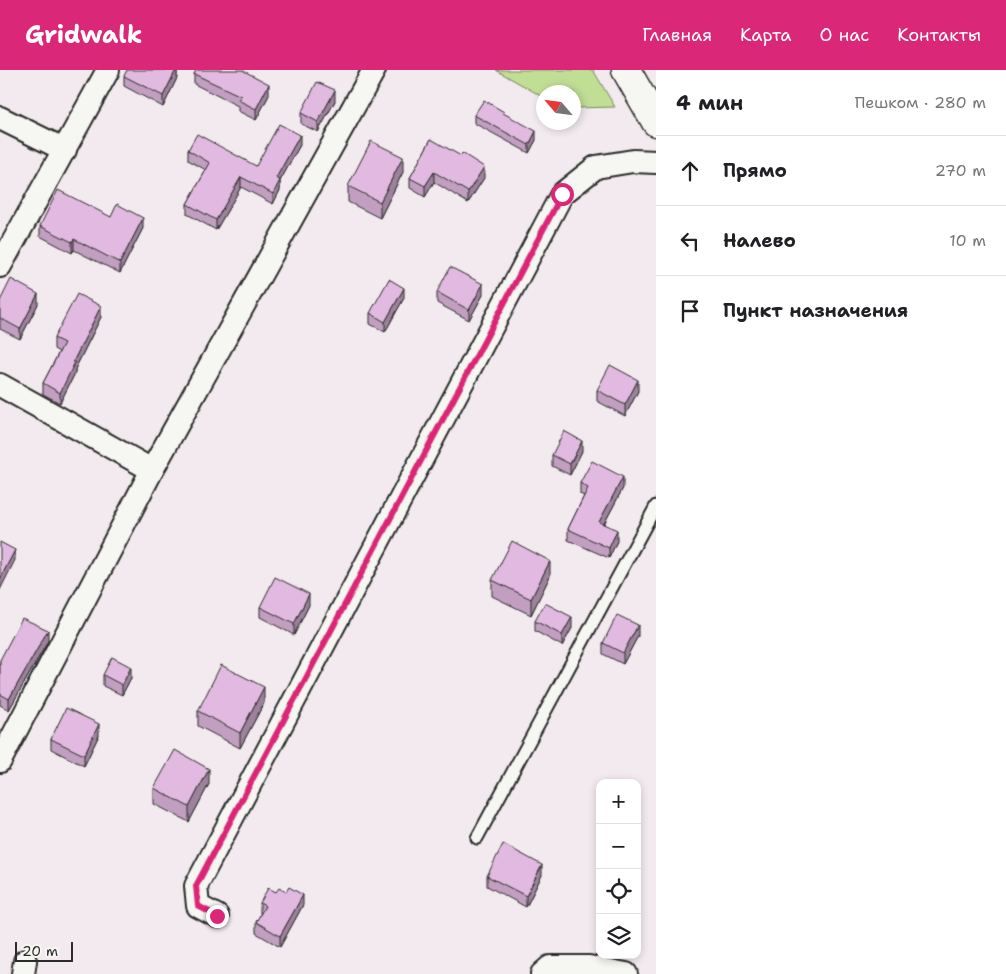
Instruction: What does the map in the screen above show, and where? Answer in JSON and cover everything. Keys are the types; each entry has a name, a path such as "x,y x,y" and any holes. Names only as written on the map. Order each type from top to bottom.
{"street":[{"path":"0,266 108,70"},
{"path":"0,761 152,470 374,70"},
{"path":"626,70 656,122"},
{"path":"0,118 65,150"},
{"path":"217,916 198,906 196,886 562,194 596,167 633,161 656,162"},
{"path":"0,385 152,470"},
{"path":"542,974 550,967 589,967 626,974"}],"lane":[{"path":"477,838 656,506"}],"green space":[{"path":"496,70 593,70 615,107 581,108 581,85 536,85 536,93"}],"building":[{"path":"127,70 176,70 163,96 124,76"},
{"path":"196,70 242,70 269,84 256,109 238,100 241,96 194,74"},
{"path":"317,82 335,90 318,122 301,113"},
{"path":"484,100 536,131 529,145 474,115"},
{"path":"279,124 300,135 276,178 280,180 273,194 241,177 216,220 187,204 210,163 188,150 197,134 256,166"},
{"path":"431,139 461,156 462,153 484,167 468,192 434,172 425,186 410,178"},
{"path":"371,141 403,157 380,202 348,186"},
{"path":"58,190 111,217 117,204 143,218 120,263 74,239 72,242 40,226"},
{"path":"450,267 483,284 469,310 437,292"},
{"path":"11,279 38,294 20,329 0,318 0,301"},
{"path":"389,279 404,288 385,322 370,313"},
{"path":"77,294 101,306 60,393 43,383 64,343 54,338"},
{"path":"610,365 638,380 625,405 597,390"},
{"path":"564,431 582,441 570,464 552,455"},
{"path":"592,461 623,477 599,522 617,530 609,548 568,529 588,488 580,483"},
{"path":"512,541 550,561 531,599 492,580"},
{"path":"0,542 15,550 0,579"},
{"path":"275,577 309,594 294,624 260,607"},
{"path":"545,603 572,617 562,635 535,621"},
{"path":"617,615 638,625 623,653 603,643"},
{"path":"22,618 48,630 9,699 0,694 0,660"},
{"path":"112,657 131,667 122,685 103,675"},
{"path":"221,665 264,687 240,733 198,711"},
{"path":"66,708 99,724 84,755 51,739"},
{"path":"175,750 209,769 189,807 154,788"},
{"path":"503,844 542,865 526,896 487,876"},
{"path":"289,887 303,895 280,936 256,922 265,906 260,903 268,888 276,892 279,888 286,892"}],"route":[{"path":"217,916 198,906 196,886 562,194"}]}
